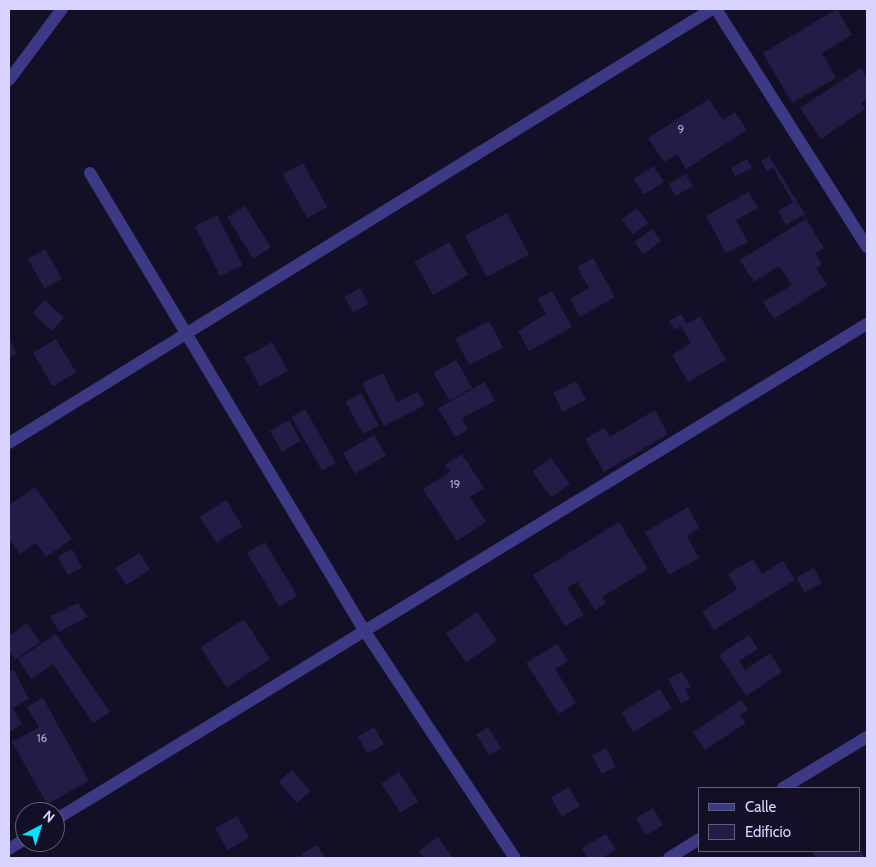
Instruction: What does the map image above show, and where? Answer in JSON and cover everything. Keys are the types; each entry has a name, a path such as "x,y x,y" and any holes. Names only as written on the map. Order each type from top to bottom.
{"street":[{"path":"9,80 62,9"},
{"path":"9,443 714,9 867,247"},
{"path":"90,173 364,630 515,858"},
{"path":"65,814 867,324"},
{"path":"785,787 867,737"},
{"path":"669,858 698,841"}],"building":[{"path":"837,9 852,35 822,53 836,78 792,103 763,53"},
{"path":"861,68 867,78 867,99 861,103 865,109 821,139 800,108"},
{"path":"709,99 723,120 735,112 747,130 686,169 677,154 664,162 648,138"},
{"path":"769,156 805,214 786,225 778,211 793,202 773,168 767,171 761,161"},
{"path":"747,159 752,168 735,176 731,168"},
{"path":"303,163 327,207 307,218 283,174"},
{"path":"654,166 664,182 644,195 634,179"},
{"path":"686,174 693,186 676,196 669,184"},
{"path":"748,192 758,208 736,220 748,242 726,253 706,216"},
{"path":"245,206 271,248 253,259 227,217"},
{"path":"637,208 648,223 633,235 622,219"},
{"path":"507,213 529,254 487,277 465,236"},
{"path":"217,215 242,265 220,276 195,226"},
{"path":"806,219 824,248 815,253 822,264 816,268 827,285 774,319 763,302 792,285 779,266 754,282 740,260"},
{"path":"652,229 661,241 643,254 634,242"},
{"path":"449,242 468,275 433,295 414,262"},
{"path":"45,249 62,278 45,288 28,259"},
{"path":"593,258 615,297 580,317 570,299 589,288 577,267"},
{"path":"360,288 369,304 353,312 344,297"},
{"path":"552,291 572,327 529,351 518,331 546,314 537,299"},
{"path":"45,300 64,318 52,331 33,313"},
{"path":"681,314 687,324 700,316 726,360 688,382 672,355 691,343 681,326 674,330 669,321"},
{"path":"489,321 503,347 470,365 455,339"},
{"path":"9,338 17,354 9,358"},
{"path":"56,339 76,372 53,386 33,353"},
{"path":"272,342 288,371 260,386 244,358"},
{"path":"456,360 472,388 449,401 433,373"},
{"path":"383,373 397,402 418,392 425,405 384,426 362,383"},
{"path":"576,381 586,400 563,412 553,393"},
{"path":"485,382 495,401 462,418 468,430 455,437 438,408"},
{"path":"361,393 379,425 363,434 345,402"},
{"path":"305,409 336,463 322,471 291,417"},
{"path":"655,410 668,434 604,472 585,439 604,428 610,437"},
{"path":"289,420 301,441 282,452 270,431"},
{"path":"374,435 386,456 355,474 343,453"},
{"path":"462,454 484,488 470,497 486,522 457,541 423,489 450,472 445,465"},
{"path":"551,458 570,484 551,497 532,472"},
{"path":"35,487 72,539 46,557 36,543 20,554 9,539 9,505"},
{"path":"226,500 242,526 216,543 200,516"},
{"path":"688,507 699,528 687,536 699,558 669,575 645,532"},
{"path":"619,522 648,569 602,597 606,604 595,610 577,582 567,588 584,615 565,626 533,575"},
{"path":"265,542 297,596 279,607 247,553"},
{"path":"72,549 82,568 68,575 58,557"},
{"path":"139,553 150,570 126,585 116,568"},
{"path":"753,559 762,574 783,561 795,580 714,630 702,612 737,589 728,574"},
{"path":"814,568 822,583 804,592 796,577"},
{"path":"78,603 88,617 59,632 50,616"},
{"path":"477,612 497,641 466,662 446,634"},
{"path":"244,619 270,659 227,688 200,647"},
{"path":"27,623 40,642 15,660 9,651 9,636"},
{"path":"56,634 110,712 93,723 53,664 31,679 18,659"},
{"path":"749,635 758,649 739,661 745,670 770,653 782,672 746,696 719,655"},
{"path":"557,644 568,661 555,669 576,703 559,714 526,663"},
{"path":"14,670 29,699 13,708 22,724 9,732 9,672"},
{"path":"682,672 691,687 685,689 690,699 681,703 668,679"},
{"path":"660,689 672,709 633,732 621,712"},
{"path":"43,698 89,781 51,802 46,802 12,742 39,727 27,707"},
{"path":"741,700 748,710 740,715 746,723 705,750 693,732"},
{"path":"374,727 384,744 368,754 358,736"},
{"path":"488,727 501,748 489,756 476,734"},
{"path":"606,748 616,767 602,774 592,756"},
{"path":"292,770 310,791 297,803 278,782"},
{"path":"399,772 418,801 400,813 381,783"},
{"path":"569,787 580,806 562,817 551,798"},
{"path":"653,808 663,825 646,835 636,818"},
{"path":"237,816 249,838 227,850 215,828"},
{"path":"606,834 616,850 602,858 588,858 582,848"},
{"path":"438,837 453,858 424,858 419,851"},
{"path":"317,845 325,857 303,858 301,854"},
{"path":"861,851 865,858 816,858 812,852"}]}
